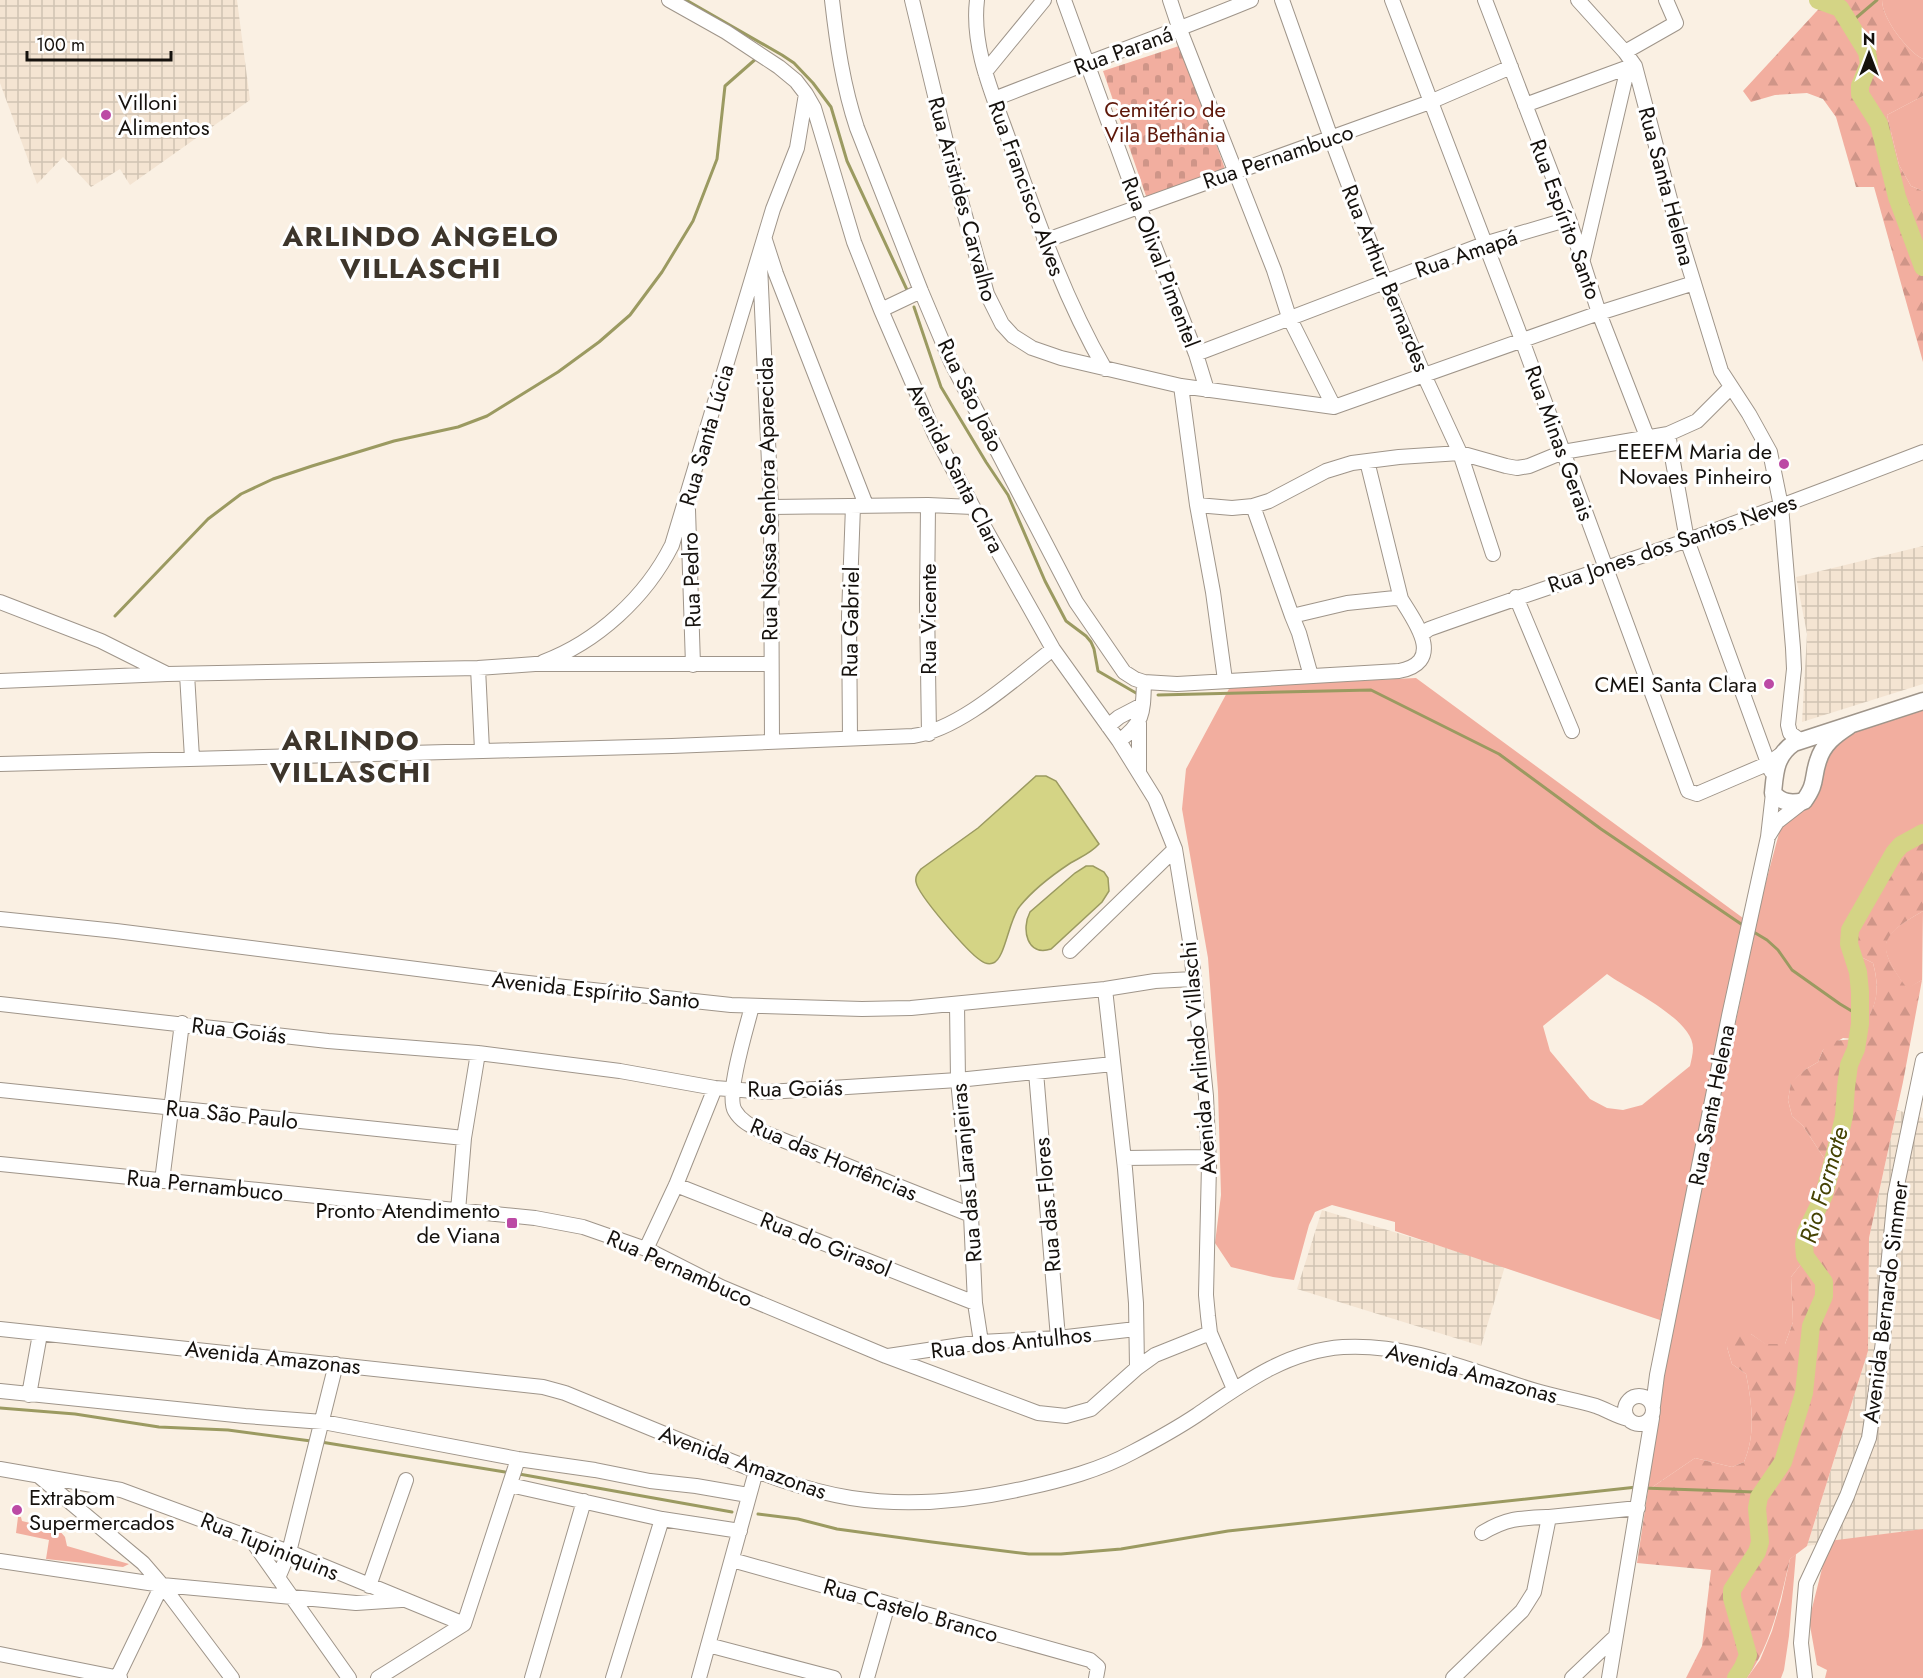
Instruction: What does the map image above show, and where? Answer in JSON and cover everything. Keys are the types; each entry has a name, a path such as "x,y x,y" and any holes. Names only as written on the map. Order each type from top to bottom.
{"main road":[{"path":"1804,801 1787,802 1774,773 1788,747 1923,701"},
{"path":"1818,761 1832,738 1849,726"},
{"name":"Rua Santa Helena","path":"1801,741 1814,752 1818,761 1813,789 1804,801"}],"street":[{"name":"Avenida Santa Clara","path":"669,0 726,32 779,67 796,81 806,94 814,108 854,242 935,435 1053,649 1119,741 1155,799"},
{"name":"Rua São João","path":"832,0 840,65 848,102 921,291 971,403 1076,602 1124,672 1144,682"},
{"name":"Rua Aristides Carvalho","path":"912,0 957,187 987,294 993,310 1013,336 1032,348 1061,358 1181,386 1334,407"},
{"name":"Rua Francisco Alves","path":"977,0 977,37 994,99 1044,242 1070,302 1105,369"},
{"path":"985,72 1044,0"},
{"name":"Rua Olival Pimentel","path":"1064,0 1085,63 1196,354 1207,390"},
{"path":"1170,0 1274,270 1289,317 1334,407 1599,313 1694,283"},
{"name":"Rua Paraná","path":"994,99 1085,63 1180,30 1251,0"},
{"name":"Rua Arthur Bernardes","path":"1282,0 1385,282 1460,453 1493,554"},
{"name":"Rua Minas Gerais","path":"1392,0 1522,340 1688,791 1697,794 1774,773"},
{"name":"Rua Espírito Santo","path":"1485,0 1569,219 1599,313 1648,439"},
{"name":"Rua Santa Helena","path":"1578,0 1625,52 1631,66 1721,371 1770,452 1780,506 1794,669 1788,725 1790,733 1801,741"},
{"path":"1625,52 1676,23 1666,0"},
{"path":"1525,105 1631,66"},
{"path":"1583,261 1631,66"},
{"name":"Rua Pernambuco","path":"1044,242 1234,171 1430,102 1511,67"},
{"name":"Rua Santa Lúcia","path":"535,664 556,657 590,638 619,613 649,583 662,565 672,545 773,209 797,148 806,94"},
{"path":"797,148 808,140 824,142"},
{"name":"Rua Amapá","path":"1196,354 1484,244 1569,219"},
{"path":"765,240 860,506"},
{"name":"Rua Nossa Senhora Aparecida","path":"760,257 771,507 772,742"},
{"path":"881,310 921,291"},
{"path":"745,299 762,301 786,299"},
{"path":"1181,386 1225,680"},
{"path":"1197,505 1232,508 1252,506 1269,501 1326,471 1367,461 1460,453 1517,468 1529,466 1563,452 1668,434 1698,421 1734,392"},
{"path":"1668,434 1687,540 1774,773"},
{"name":"Rua Jones dos Santos Neves","path":"1422,634 1429,629 1516,597 1687,540 1923,452"},
{"path":"1139,773 1139,723 1136,708 1144,682 1177,684 1409,669 1422,657 1424,646 1422,634 1401,599 1367,461"},
{"name":"Rua Pedro","path":"688,496 693,665"},
{"path":"771,507 928,505 973,507"},
{"name":"Rua Vicente","path":"928,505 929,734"},
{"name":"Rua Gabriel","path":"850,738 849,616 860,506"},
{"path":"1252,506 1299,633 1311,676"},
{"path":"1516,597 1572,731"},
{"path":"1292,616 1347,603 1401,599"},
{"path":"0,602 101,641 166,674"},
{"path":"0,764 772,742 929,734 968,714 1053,649"},
{"path":"0,681 166,674 478,668 535,664 771,664"},
{"path":"478,668 482,750"},
{"path":"187,674 192,758"},
{"path":"1095,708 1136,708"},
{"path":"1108,726 1136,708"},
{"path":"1119,741 1133,731 1139,723"},
{"name":"Rua Santa Helena","path":"1652,1412 1657,1375 1749,920 1768,837 1774,773"},
{"name":"Avenida Arlindo Villaschi","path":"1155,799 1175,849 1190,941 1206,1096 1209,1157 1206,1295 1210,1333 1234,1389"},
{"name":"Rua Santa Helena","path":"1768,837 1777,822 1804,801"},
{"path":"1070,951 1175,849"},
{"name":"Avenida Espírito Santo","path":"0,919 116,931 528,983 752,1006 862,1010 957,1004 1155,981 1193,979"},
{"path":"1105,988 1124,1158 1136,1303 1137,1368"},
{"name":"Rua Goiás","path":"0,1004 328,1041 478,1053 620,1071 715,1088 768,1092 958,1080 1113,1064"},
{"name":"Rua das Laranjeiras","path":"957,1004 958,1080 971,1215 975,1303 981,1342"},
{"name":"Rua das Hortências","path":"752,1006 732,1089 733,1109 743,1121 765,1133 971,1215"},
{"path":"162,1181 182,1023"},
{"path":"458,1211 464,1138 478,1053"},
{"name":"Avenida Bernardo Simmer","path":"1805,1678 1801,1643 1806,1584 1847,1496 1869,1438 1883,1342 1895,1195 1923,1060"},
{"name":"Rua das Flores","path":"1036,1072 1058,1338"},
{"path":"646,1249 676,1185 715,1088"},
{"name":"Rua São Paulo","path":"0,1090 464,1138"},
{"path":"1124,1158 1209,1157"},
{"name":"Rua Pernambuco","path":"0,1164 560,1222 583,1227 646,1249 721,1287 886,1356 1024,1409 1052,1415 1066,1416 1091,1409 1155,1354 1210,1333"},
{"name":"Rua do Girasol","path":"676,1185 975,1303"},
{"name":"Avenida Amazonas","path":"0,1329 543,1387 565,1393 756,1471 816,1491 854,1499 926,1502 1002,1494 1076,1476 1122,1458 1194,1417 1234,1389 1273,1366 1320,1350 1372,1347 1416,1354 1538,1392 1598,1407 1630,1421"},
{"name":"Rua dos Antulhos","path":"886,1356 981,1342 1058,1338 1136,1329"},
{"path":"28,1395 40,1334"},
{"path":"278,1578 289,1552 336,1364"},
{"name":"Rua Santa Helena","path":"1634,1399 1657,1375"},
{"path":"0,1391 245,1416 320,1432 595,1470 650,1481 748,1495"},
{"path":"1609,1678 1652,1412 1648,1399 1634,1399 1625,1410 1637,1434 1644,1460"},
{"name":"Avenida Amazonas","path":"1598,1407 1620,1405 1634,1399"},
{"path":"1630,1421 1643,1424 1652,1412"},
{"path":"378,1678 464,1624 518,1459"},
{"name":"Rua Tupiniquins","path":"0,1469 121,1490 289,1552 464,1624"},
{"path":"699,1678 756,1471"},
{"path":"38,1476 135,1557 162,1585 232,1678"},
{"path":"369,1586 406,1480"},
{"path":"510,1485 662,1519 740,1531"},
{"path":"531,1678 584,1501"},
{"path":"1482,1533 1498,1523 1510,1520 1638,1508"},
{"path":"1453,1678 1522,1611 1534,1592 1549,1517"},
{"path":"613,1678 662,1519"},
{"path":"250,1538 349,1678"},
{"path":"121,1579 136,1572 135,1557"},
{"name":"Rua Castelo Branco","path":"732,1560 1090,1660 1098,1667 1096,1678"},
{"path":"0,1561 162,1585 356,1603 403,1600"},
{"path":"0,1654 119,1678 162,1585"},
{"path":"867,1678 888,1604"},
{"path":"1572,1678 1615,1637"},
{"path":"708,1645 834,1678"}],"shaded area":[{"name":"Villoni Alimentos","path":"0,0 237,0 250,100 130,185 120,169 91,187 63,157 37,184 0,83"},
{"path":"1923,546 1923,684 1802,722 1807,634 1796,577"},
{"path":"1036,776 1046,776 1056,781 1099,844 1049,878 1025,900 1016,912 1001,955 989,964 980,960 944,923 919,889 916,876 921,869 978,828"},
{"path":"1086,866 1093,866 1104,872 1108,878 1109,891 1102,902 1051,949 1036,949 1031,945 1026,933 1030,912"},
{"path":"1897,1110 1923,1118 1923,1529 1807,1546 1868,1351 1869,1238"},
{"path":"1322,1210 1505,1266 1481,1346 1297,1289"}],"green space":[{"path":"1827,0 1882,0 1886,16 1897,33 1910,49 1923,59 1923,96 1887,115 1899,165 1911,186 1923,191 1923,362 1874,187 1856,187 1836,117 1823,99 1807,93 1775,95 1751,102 1743,91"},
{"path":"1882,0 1923,0 1923,59 1910,49 1896,33 1886,16"},
{"name":"Cemitério de Vila Bethânia","path":"1182,45 1226,172 1147,199 1103,71"},
{"path":"1923,96 1923,191 1911,186 1899,165 1887,115"},
{"path":"1416,678 1743,918 1660,1320 1395,1231 1395,1222 1332,1205 1315,1212 1309,1225 1294,1280 1231,1267 1215,1243 1221,1195 1218,1091 1208,958 1182,809 1186,769 1230,687","holes":["1607,974 1672,1016 1683,1026 1690,1037 1693,1048 1690,1066 1642,1105 1623,1110 1607,1108 1590,1099 1550,1051 1543,1026"]},
{"path":"1923,710 1923,839 1918,841 1849,951 1873,963 1877,985 1874,1004 1867,1021 1854,1039 1843,1038 1823,1050 1818,1062 1806,1069 1791,1083 1788,1100 1792,1116 1803,1126 1826,1161 1829,1197 1809,1254 1791,1277 1793,1322 1785,1344 1765,1344 1751,1334 1727,1347 1732,1364 1746,1374 1752,1418 1748,1451 1744,1462 1732,1467 1695,1458 1648,1490 1666,1364 1714,1124 1763,893 1782,822 1821,759 1838,738"},
{"path":"1923,839 1923,911 1897,928 1886,944 1890,962 1907,988 1922,980 1903,1082 1869,1238 1868,1351 1807,1546 1790,1559 1774,1621 1756,1665 1747,1678 1686,1678 1702,1646 1711,1570 1637,1563 1648,1490 1695,1458 1732,1467 1744,1462 1750,1441 1752,1418 1750,1396 1746,1374 1732,1364 1727,1347 1734,1333 1751,1334 1766,1344 1785,1344 1793,1322 1791,1277 1809,1254 1829,1197 1826,1161 1803,1126 1792,1116 1788,1100 1791,1082 1818,1062 1823,1050 1832,1041 1854,1039 1867,1020 1876,994 1876,975 1873,963 1849,951 1849,933 1860,908 1890,866"},
{"path":"1923,911 1922,980 1907,989 1890,962 1886,944 1897,928"},
{"path":"18,1517 21,1517 22,1521 59,1530 65,1537 67,1546 129,1564 123,1567 46,1559 49,1540 16,1533"},
{"path":"1923,1529 1923,1678 1825,1678 1827,1670 1817,1665 1809,1620 1829,1541"},
{"path":"1796,1554 1789,1636 1781,1678 1747,1678 1760,1660 1772,1631 1790,1559"}],"waterway":[{"path":"686,0 782,55 794,63 813,83 831,107 847,161 908,292"},
{"name":"Rio Formate","path":"1818,0 1840,8 1867,52 1869,64 1860,86 1860,94 1879,124 1897,197 1923,267"},
{"path":"1850,23 1877,0"},
{"path":"115,616 208,519 241,494 273,479 312,466 394,441 458,427 487,416 558,372 599,342 630,315 662,272 693,221 717,159 725,86 758,57"},
{"path":"914,307 941,387 1008,495 1045,581 1066,621 1091,642 1098,671 1136,693"},
{"path":"1158,695 1371,690 1499,754 1601,829 1744,926"},
{"name":"Rio Formate","path":"1736,1678 1748,1655 1732,1598 1732,1590 1757,1552 1760,1542 1757,1508 1759,1497 1783,1462 1804,1393 1811,1326 1824,1296 1824,1282 1805,1256 1804,1245 1806,1232 1824,1195 1839,1138 1844,1116 1849,1065 1856,1049 1860,1024 1858,972 1849,944 1850,930 1894,853 1901,845 1923,833"},
{"path":"1752,931 1778,950 1792,970 1860,1016"},
{"path":"0,1408 75,1414 159,1427 228,1430 311,1441"},
{"path":"321,1442 505,1472"},
{"path":"519,1474 732,1512"},
{"path":"758,1514 798,1519 837,1529 932,1542 1029,1554 1061,1554 1121,1549 1228,1531 1637,1487"},
{"path":"1643,1488 1754,1492 1759,1496"}],"place":[{"name":"Villoni Alimentos","path":"106,115"},
{"name":"EEEFM Maria de Novaes Pinheiro","path":"1784,464"},
{"name":"CMEI Santa Clara","path":"1769,684"},
{"name":"Pronto Atendimento de Viana","path":"512,1223"},
{"name":"Extrabom Supermercados","path":"17,1510"}],"district":[{"name":"ARLINDO ANGELO VILLASCHI","path":"421,252"},
{"name":"ARLINDO VILLASCHI","path":"351,756"}]}
